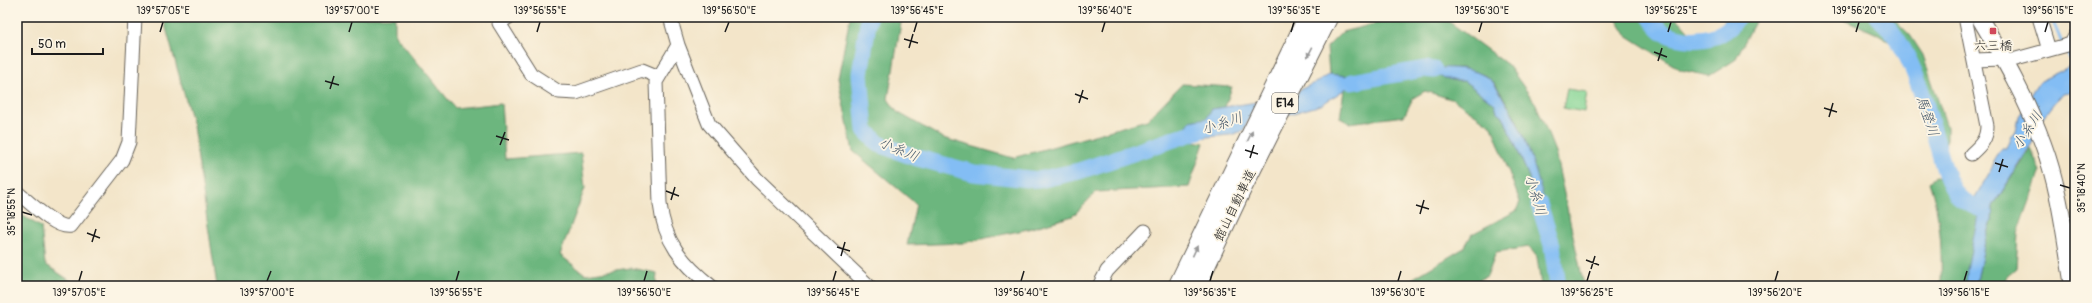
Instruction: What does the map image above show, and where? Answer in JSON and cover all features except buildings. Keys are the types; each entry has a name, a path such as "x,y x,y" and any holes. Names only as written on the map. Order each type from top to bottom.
{"highway":[{"name":"館山自動車道","path":"1196,286 1234,186 1308,17"},
{"name":"館山自動車道","path":"1178,286 1328,17"}],"main road":[{"path":"1979,17 2022,93 2043,144 2053,175 2072,286"}],"street":[{"path":"18,194 56,223 67,227 71,226 122,160 129,142 135,17"},
{"path":"509,17 499,23 531,74 559,92 576,94 642,70 659,77"},
{"path":"670,17 678,45 709,124 757,179 869,286"},
{"path":"1965,17 1987,126 1984,142 1971,154"},
{"path":"2039,17 2050,50"},
{"path":"1974,60 2004,60 2050,50 2072,43"},
{"path":"678,45 656,82 660,204 662,222 667,237 678,254 696,275 711,286"},
{"path":"1100,286 1107,271 1145,231"}],"green space":[{"path":"163,17 395,17 395,35 455,108 501,103 505,159 581,153 585,188 560,255 585,274 631,268 657,273 656,286 217,286 193,126"},
{"path":"850,17 902,17 888,99 897,112 943,138 1013,158 1147,120 1182,84 1232,87 1225,107 1212,109 1207,118 1199,120 1184,129 1183,139 1204,143 1189,187 1096,192 1073,216 1028,229 963,243 907,245 916,204 853,151 838,79"},
{"path":"1428,17 1448,21 1508,65 1536,104 1555,152 1584,286 1541,286 1537,257 1529,247 1496,252 1487,276 1464,286 1400,286 1464,248 1472,234 1516,211 1520,202 1492,126 1454,100 1425,91 1413,98 1404,116 1349,123 1340,118 1344,90 1353,84 1374,78 1364,74 1341,76 1329,74 1327,47 1342,32 1386,21","holes":["1462,68 1484,75 1495,83 1517,120 1551,221 1546,225 1535,207 1529,177 1503,116 1497,111 1495,104 1464,81 1456,81 1434,75 1438,69"]},
{"path":"1615,17 1676,17 1696,39 1719,32 1726,17 1764,17 1756,20 1735,60 1709,76 1681,70 1626,35"},
{"path":"1786,17 1835,17 1823,20"},
{"path":"1835,17 1892,17 1910,35 1923,55 1947,127 1947,139 1943,149 1927,91 1906,52 1875,33 1846,20"},
{"path":"1567,89 1587,92 1584,112 1563,108"},
{"path":"2030,149 2041,171 2018,233 2016,269 2004,279 2003,286 1976,286 1985,241 1992,221 1993,206"},
{"path":"1935,177 1943,178 1949,195 1972,206 1972,210 1976,211 1978,216 1966,286 1941,286 1940,233 1936,208 1929,182"},
{"path":"23,216 41,227 45,264 78,286 17,286 17,217"}],"water":[{"path":"2075,64 2075,91 2063,93 2042,119 2031,95 2040,81"},
{"path":"1421,67 1469,70 1483,75 1491,80 1514,117 1527,145 1551,221 1546,226 1535,207 1529,177 1503,116 1497,111 1495,104 1464,81 1456,81 1434,75 1427,77 1413,75 1411,71"},
{"path":"1358,73 1375,78 1353,84 1321,105 1287,115 1299,90 1319,81 1329,74 1347,76"},
{"path":"1257,102 1243,131 1230,135 1183,139 1180,137 1190,121 1207,118 1212,109"},
{"path":"2023,110 2034,140 1993,206 1992,221 1985,241 1976,286 1966,286 1967,269 1978,216 1976,211 1972,210 1971,204 1994,165 1994,159 2001,148 2006,148 2011,135 2016,131 2019,116"}],"waterway":[{"name":"小糸川","path":"869,17 860,74 865,130 879,144 914,157 974,173 1038,180 1079,171 1201,130"},
{"name":"馬登川","path":"1650,17 1663,32 1684,39 1715,36 1724,32 1732,25 1737,17"},
{"name":"馬登川","path":"1877,17 1889,28 1899,42 1916,76 1951,186 1961,199 1983,210"},
{"path":"2051,17 2062,43"},
{"path":"2066,50 2075,69"},
{"name":"小糸川","path":"1352,82 1424,69 1434,70"},
{"name":"小糸川","path":"1539,204 1552,245 1558,286"}],"place":[{"name":"六三橋","path":"1993,31"}]}
